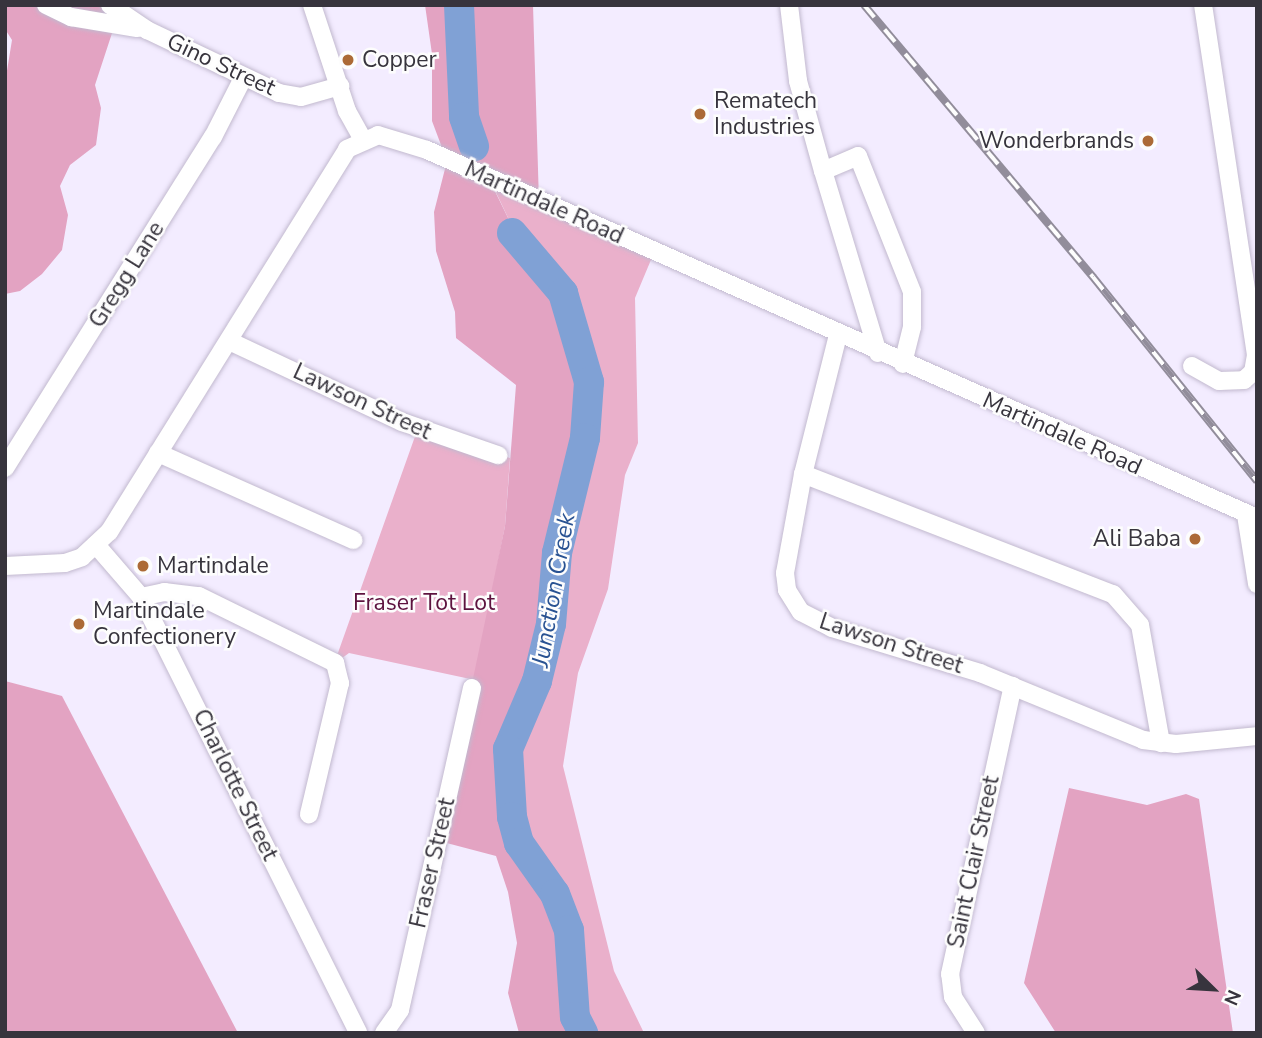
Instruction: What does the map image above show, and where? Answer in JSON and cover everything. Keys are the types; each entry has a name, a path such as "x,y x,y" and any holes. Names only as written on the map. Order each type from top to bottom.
{"street":[{"path":"46,5 71,17 147,30"},
{"name":"Gino Street","path":"110,5 147,30 243,78 300,97 340,86"},
{"path":"5,566 65,563 97,547 159,453 348,149 363,140 340,86 312,5"},
{"path":"789,5 798,81 823,171 868,307 878,353"},
{"path":"1192,366 1219,382 1244,380 1253,372 1256,355 1203,5"},
{"name":"Gregg Lane","path":"5,468 213,137 243,78"},
{"name":"Martindale Road","path":"363,140 386,136 417,146 1251,517"},
{"path":"823,171 858,156 907,274 914,309 903,364"},
{"name":"Lawson Street","path":"838,335 803,474 785,573 787,590 801,612 832,628 1013,686 1161,743 1257,736"},
{"name":"Lawson Street","path":"229,341 402,422 498,455"},
{"path":"159,453 353,540"},
{"path":"803,474 1113,594 1140,625 1161,743"},
{"path":"1251,517 1257,584"},
{"name":"Charlotte Street","path":"97,547 141,597 358,1033"},
{"path":"141,597 164,592 199,596 335,663 340,683 309,814"},
{"name":"Saint Clair Street","path":"976,1033 953,997 950,974 1013,686"},
{"name":"Fraser Street","path":"384,1033 400,1010 472,688"}],"green space":[{"path":"490,180 653,255 635,298 638,443 625,475 608,589 578,673 563,766 614,971 644,1033 584,1033 576,1017 556,894 520,843 513,817 510,749 538,682 552,625 558,553 592,399 536,257 512,226"},
{"name":"Fraser Tot Lot","path":"418,428 510,458 505,526 475,680 349,653 334,664"}],"shaded area":[{"path":"5,5 111,5 115,24 95,85 101,108 96,145 70,165 60,186 68,215 62,250 42,274 20,291 5,294 5,83 12,40 5,29"},
{"path":"425,5 533,5 539,202 490,181 512,226 564,292 584,348 592,400 558,553 552,625 538,682 510,749 510,777 520,843 556,894 570,930 576,1017 584,1033 519,1033 508,993 517,943 508,892 496,856 439,841 505,526 516,385 456,338 455,312 436,251 434,212 447,161 432,121 432,54"},
{"path":"5,681 62,696 238,1033 5,1033"},
{"path":"1069,788 1147,805 1186,794 1199,799 1233,1033 1056,1033 1024,983"}],"waterway":[{"name":"Junction Creek","path":"459,5 464,117 474,146"},
{"name":"Junction Creek","path":"512,233 563,293 589,382 585,438 557,553 551,624 537,681 508,749 512,817 519,843 555,894 569,930 575,1017 583,1033"}],"railway":[{"path":"864,5 1093,277 1257,481"}],"place":[{"name":"Copper","path":"348,60"},
{"name":"Rematech Industries","path":"700,114"},
{"name":"Wonderbrands","path":"1148,141"},
{"name":"Ali Baba","path":"1195,539"},
{"name":"Martindale","path":"143,566"},
{"name":"Martindale Confectionery","path":"79,624"}]}
